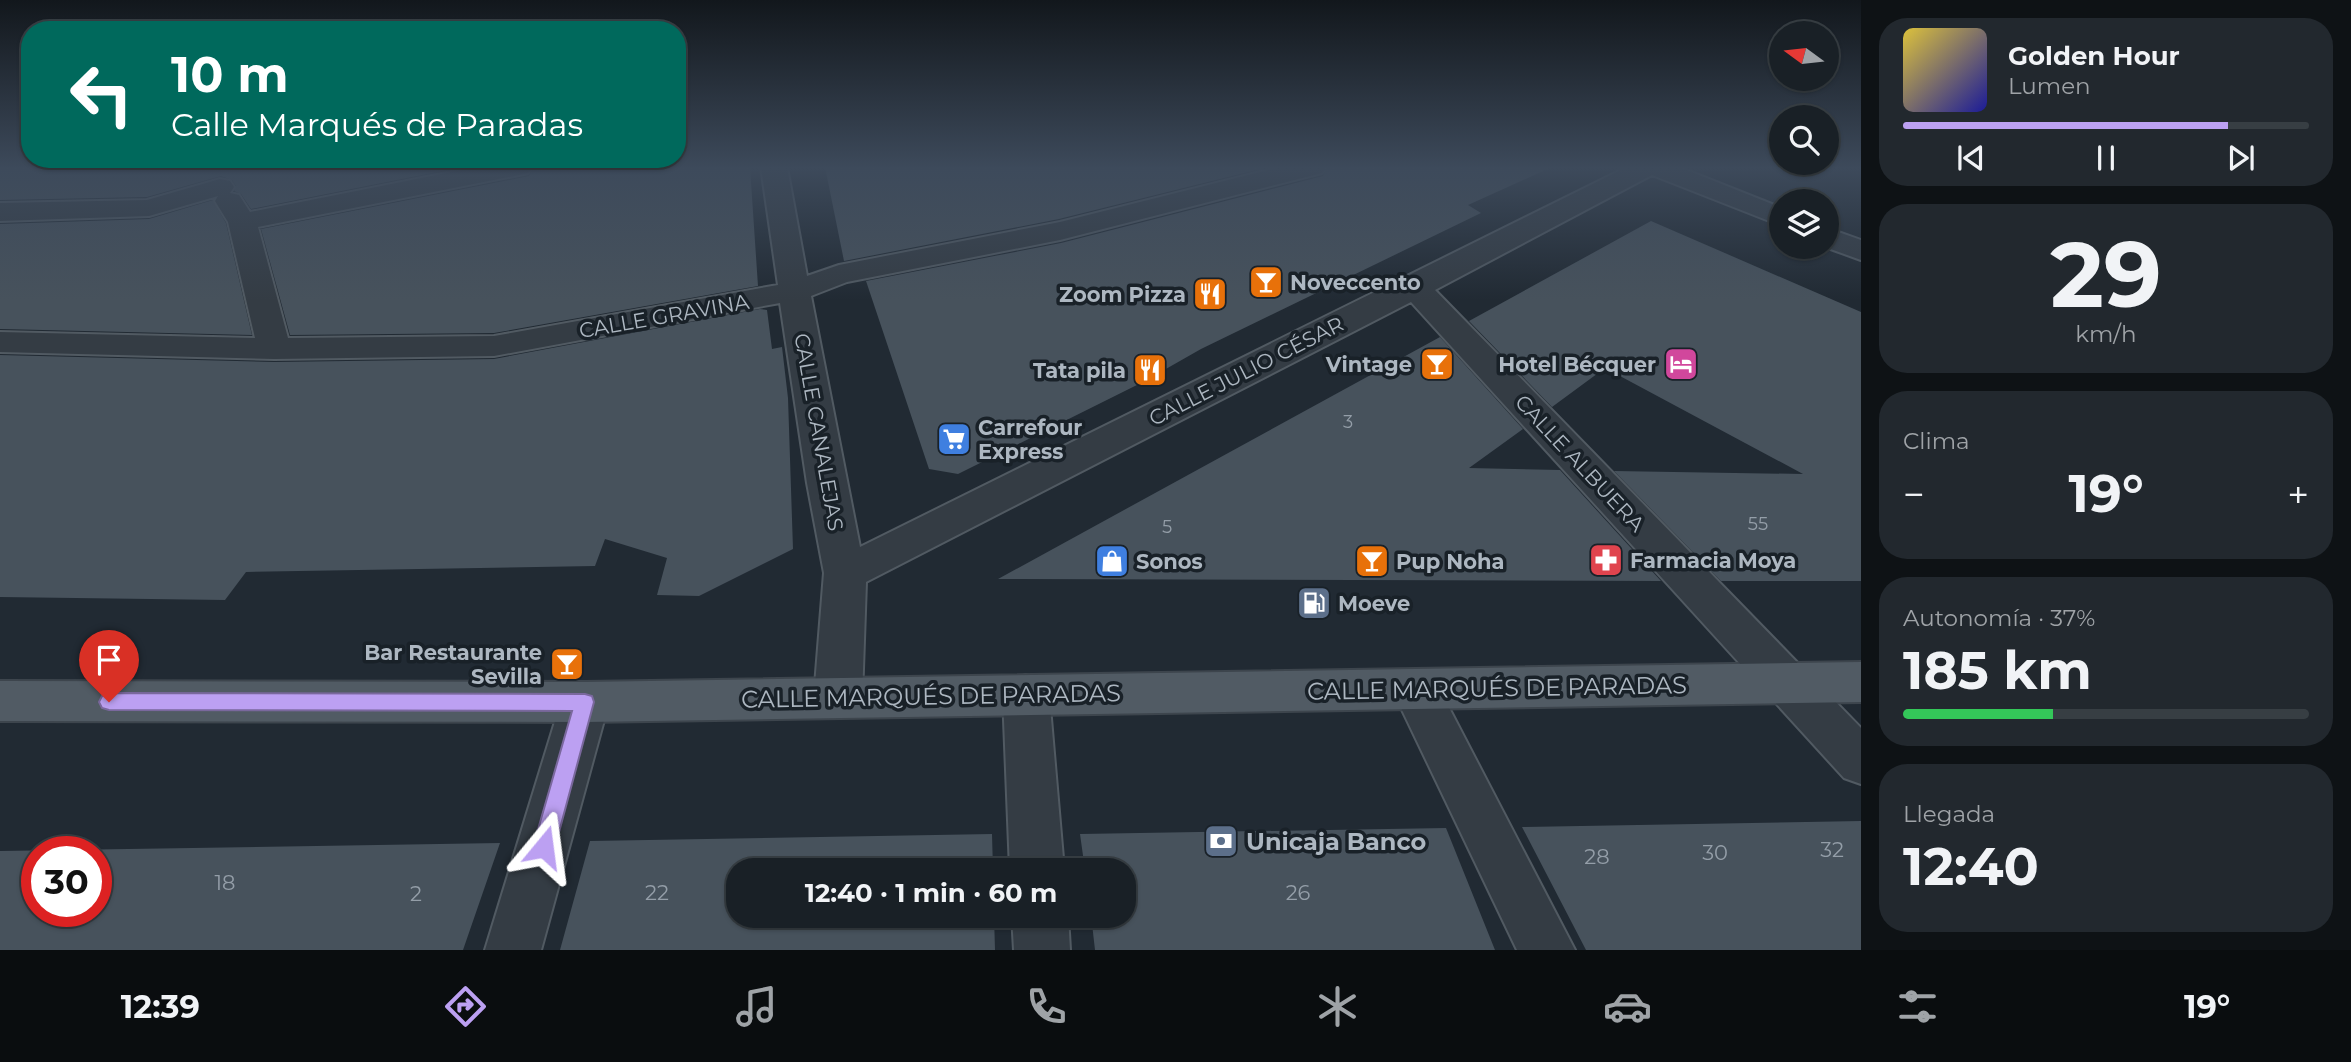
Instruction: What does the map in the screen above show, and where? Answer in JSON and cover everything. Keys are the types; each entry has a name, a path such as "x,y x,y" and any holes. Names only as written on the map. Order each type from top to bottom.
{"main road":[{"name":"CALLE MARQUÉS DE PARADAS","path":"0,701 585,702 1861,682"}],"street":[{"path":"0,212 25,211"},
{"path":"238,211 274,349"},
{"path":"242,222 296,211"},
{"name":"CALLE CANALEJAS","path":"782,211 826,483 845,573 838,698"},
{"name":"CALLE GRAVINA","path":"0,342 274,349 494,346 796,291 839,274 1060,231 1138,211"},
{"name":"CALLE JULIO CÉSAR","path":"845,573 1560,211"},
{"path":"1839,242 1861,251"},
{"name":"CALLE ALBUERA","path":"1414,286 1861,762"},
{"path":"1415,689 1547,950"},
{"path":"1026,695 1036,858"},
{"path":"513,950 585,702"},
{"path":"1041,928 1042,950"}],"building":[{"path":"175,211 219,211 226,223 252,335 0,329 0,224 149,219"},
{"path":"350,211 753,211 758,286 494,333 290,335 261,229"},
{"path":"834,211 1090,211 1059,219 844,261"},
{"path":"1185,211 1481,213 1201,349 1143,382 958,474 929,469 866,281 1061,243"},
{"path":"1651,221 1861,312 1861,581 1721,581 1614,471 1803,474 1605,368 1552,407 1469,321"},
{"path":"760,309 767,310 772,349 782,347 788,398 793,549 699,596 657,595 667,558 605,539 595,566 246,572 225,600 0,597 0,355 274,362 494,359"},
{"path":"1440,337 1523,429 1469,468 1560,470 1661,581 998,579"},
{"path":"1861,821 1861,950 1586,950 1522,827"},
{"path":"1446,828 1495,950 1095,950 1092,928 1136,928 1136,858 1083,858 1080,834"},
{"path":"992,834 993,858 726,858 726,928 994,928 995,950 560,950 590,841"},
{"path":"500,843 463,950 0,950 0,851 21,851 21,927 112,927 112,849"}],"place":[{"name":"Noveccento","path":"1266,282"},
{"name":"Zoom Pizza","path":"1210,294"},
{"name":"Vintage","path":"1437,364"},
{"name":"Hotel Bécquer","path":"1681,364"},
{"name":"Tata pila","path":"1150,370"},
{"name":"Carrefour Express","path":"954,439"},
{"name":"Farmacia Moya","path":"1606,560"},
{"name":"Sonos","path":"1112,561"},
{"name":"Pup Noha","path":"1372,561"},
{"name":"Moeve","path":"1314,603"},
{"name":"Bar Restaurante Sevilla","path":"567,664"},
{"name":"Unicaja Banco","path":"1221,841"}],"route":[{"path":"109,702 585,702 544,847"}]}
